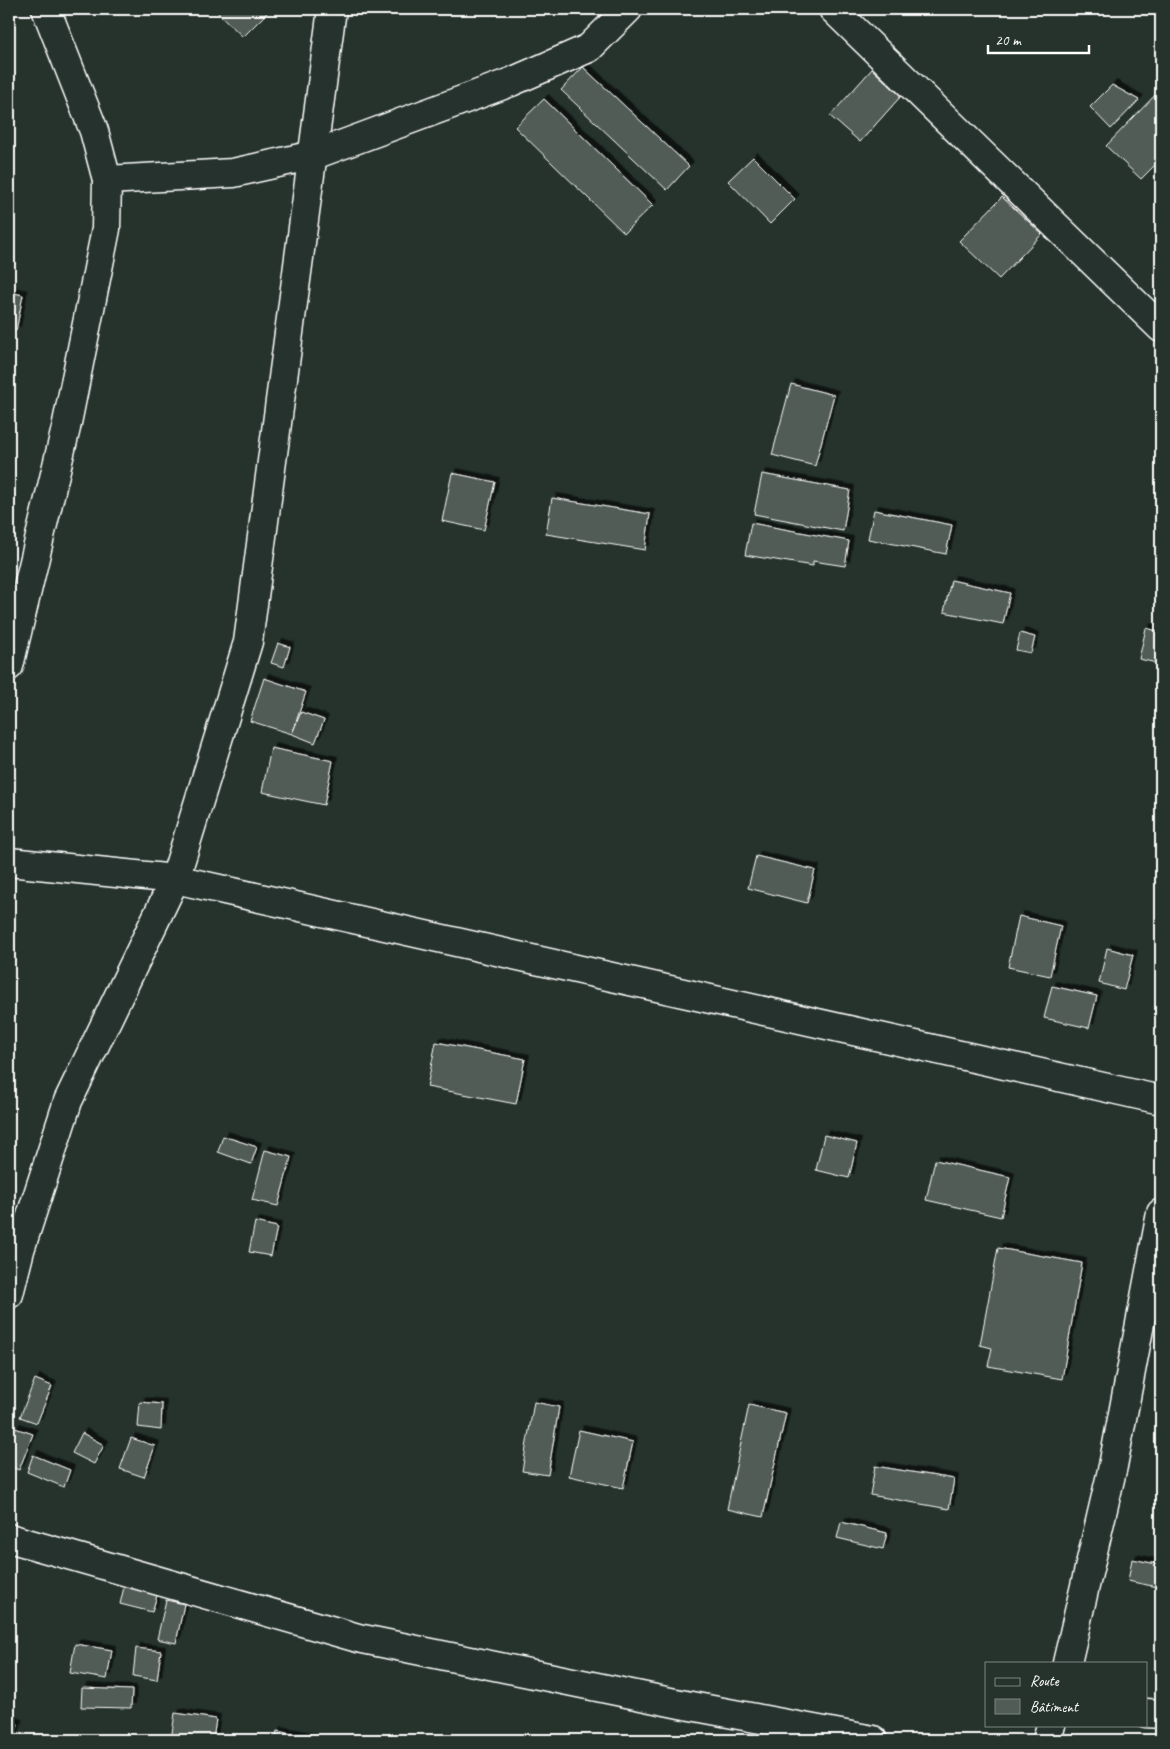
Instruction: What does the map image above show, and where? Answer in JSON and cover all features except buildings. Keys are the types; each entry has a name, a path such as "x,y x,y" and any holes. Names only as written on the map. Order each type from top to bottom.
{"street":[{"path":"9,666 66,428 106,230 107,180 94,131 46,9"},
{"path":"9,1294 20,1250 68,1101 175,880 248,642 332,9"},
{"path":"107,180 233,173 314,155 511,82 589,48 628,9"},
{"path":"833,9 1161,328"},
{"path":"9,862 175,880 1161,1100"},
{"path":"1067,1662 1113,1466 1161,1213"},
{"path":"9,1538 358,1638 680,1704 873,1740"},
{"path":"1148,1713 1161,1714"},
{"path":"1047,1740 1051,1726"}]}
